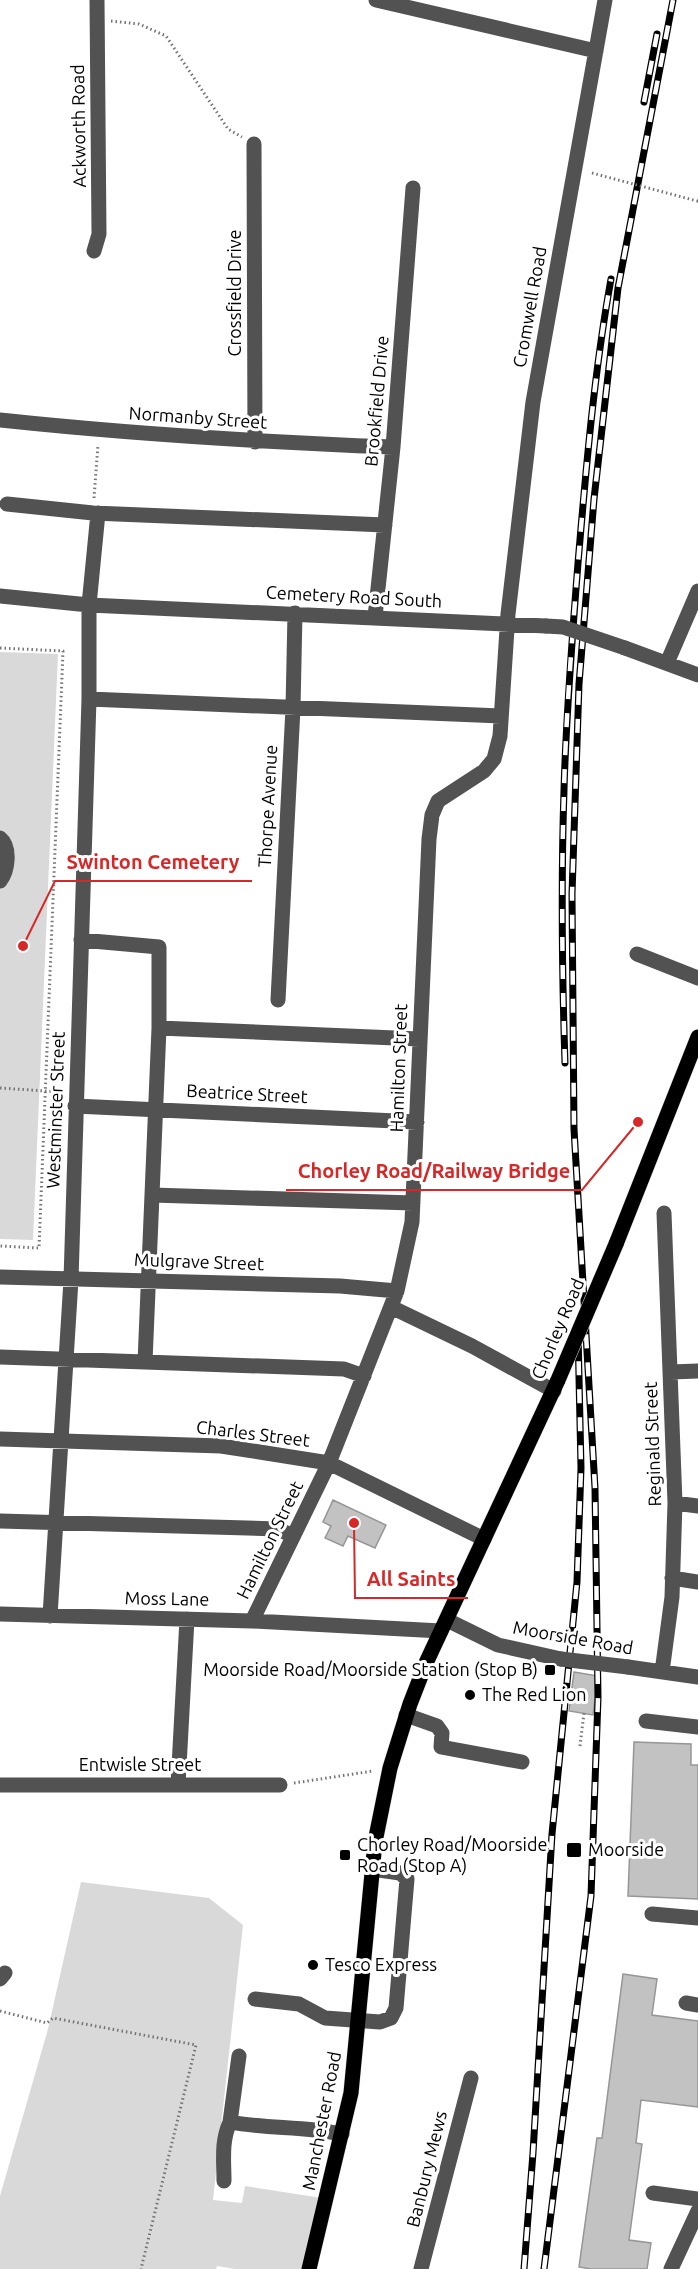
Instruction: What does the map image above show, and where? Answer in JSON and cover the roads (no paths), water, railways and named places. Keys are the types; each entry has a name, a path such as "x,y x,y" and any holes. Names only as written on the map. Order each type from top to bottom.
{"main road":[{"name":"Chorley Road","path":"444,1626 556,1385 616,1244 698,1037"},
{"name":"Manchester Road","path":"309,2269 351,2093 375,1842 390,1768 406,1715 426,1663 444,1626"}],"street":[{"name":"Ackworth Road","path":"94,251 99,234 97,0"},
{"path":"376,0 596,51"},
{"name":"Cromwell Road","path":"507,624 533,402 605,0"},
{"name":"Crossfield Drive","path":"254,144 255,442"},
{"name":"Brookfield Drive","path":"375,617 393,447 413,188"},
{"name":"Normanby Street","path":"0,420 99,431 255,442 393,447"},
{"path":"7,504 95,513 385,525"},
{"name":"Westminster Street","path":"50,1616 63,1442 71,1280 88,699 88,605 95,513"},
{"path":"667,663 698,591"},
{"name":"Cemetery Road South","path":"0,596 88,605 563,627 698,675"},
{"name":"Thorpe Avenue","path":"278,1000 293,708 295,613"},
{"name":"Hamilton Street","path":"252,1621 329,1463 397,1292 412,1222 419,1039 432,815 438,801 484,771 494,759 500,736 507,624"},
{"path":"88,699 501,716"},
{"path":"0,838 6,849 6,869 0,881"},
{"path":"81,940 159,947 159,1028 145,1362"},
{"path":"637,954 698,978"},
{"path":"159,1028 419,1039"},
{"name":"Beatrice Street","path":"75,1106 417,1122"},
{"path":"152,1195 413,1203"},
{"name":"Reginald Street","path":"662,1672 672,1578 675,1503 664,1213"},
{"name":"Mulgrave Street","path":"0,1277 340,1286 397,1292"},
{"path":"391,1307 556,1385"},
{"path":"0,1357 344,1369 364,1376"},
{"path":"671,1372 698,1371"},
{"name":"Charles Street","path":"0,1439 221,1446 329,1463 484,1539"},
{"path":"675,1503 698,1506"},
{"path":"0,1521 278,1529 293,1536"},
{"path":"672,1578 698,1582"},
{"name":"Moss Lane","path":"0,1614 444,1626"},
{"path":"178,1785 187,1619"},
{"name":"Moorside Road","path":"444,1626 498,1645 561,1659 698,1677"},
{"path":"406,1715 437,1726 442,1733 441,1747 522,1762"},
{"path":"646,1721 698,1727"},
{"name":"Entwisle Street","path":"0,1785 280,1785"},
{"path":"255,1999 300,2004 325,2018 380,2022 391,2018 394,2014 407,1879 400,1873 372,1869"},
{"path":"652,1914 698,1917"},
{"path":"224,2181 223,2146 230,2122 239,2056"},
{"name":"Banbury Mews","path":"421,2269 471,2078"},
{"path":"230,2122 249,2126 314,2128 342,2134"},
{"path":"653,2193 698,2199"},
{"path":"671,2269 698,2211"}],"railway":[{"path":"544,2269 591,1896 598,1698 595,1488 574,1129 572,894 579,684 594,499 618,288 673,0"},
{"path":"644,102 657,34"},
{"path":"565,1063 562,892 568,705 587,457 611,279"},
{"path":"524,2269 552,1834 577,1582 581,1468 578,1332"}],"place":[{"name":"Swinton Cemetery","path":"23,946"},
{"name":"Chorley Road/Railway Bridge","path":"638,1122"},
{"name":"All Saints","path":"354,1523"},
{"name":"Moorside Road/Moorside Station (Stop B)","path":"550,1670"},
{"name":"The Red Lion","path":"470,1695"},
{"name":"Moorside","path":"574,1850"},
{"name":"Chorley Road/Moorside Road (Stop A)","path":"345,1855"},
{"name":"Tesco Express","path":"313,1965"}]}
